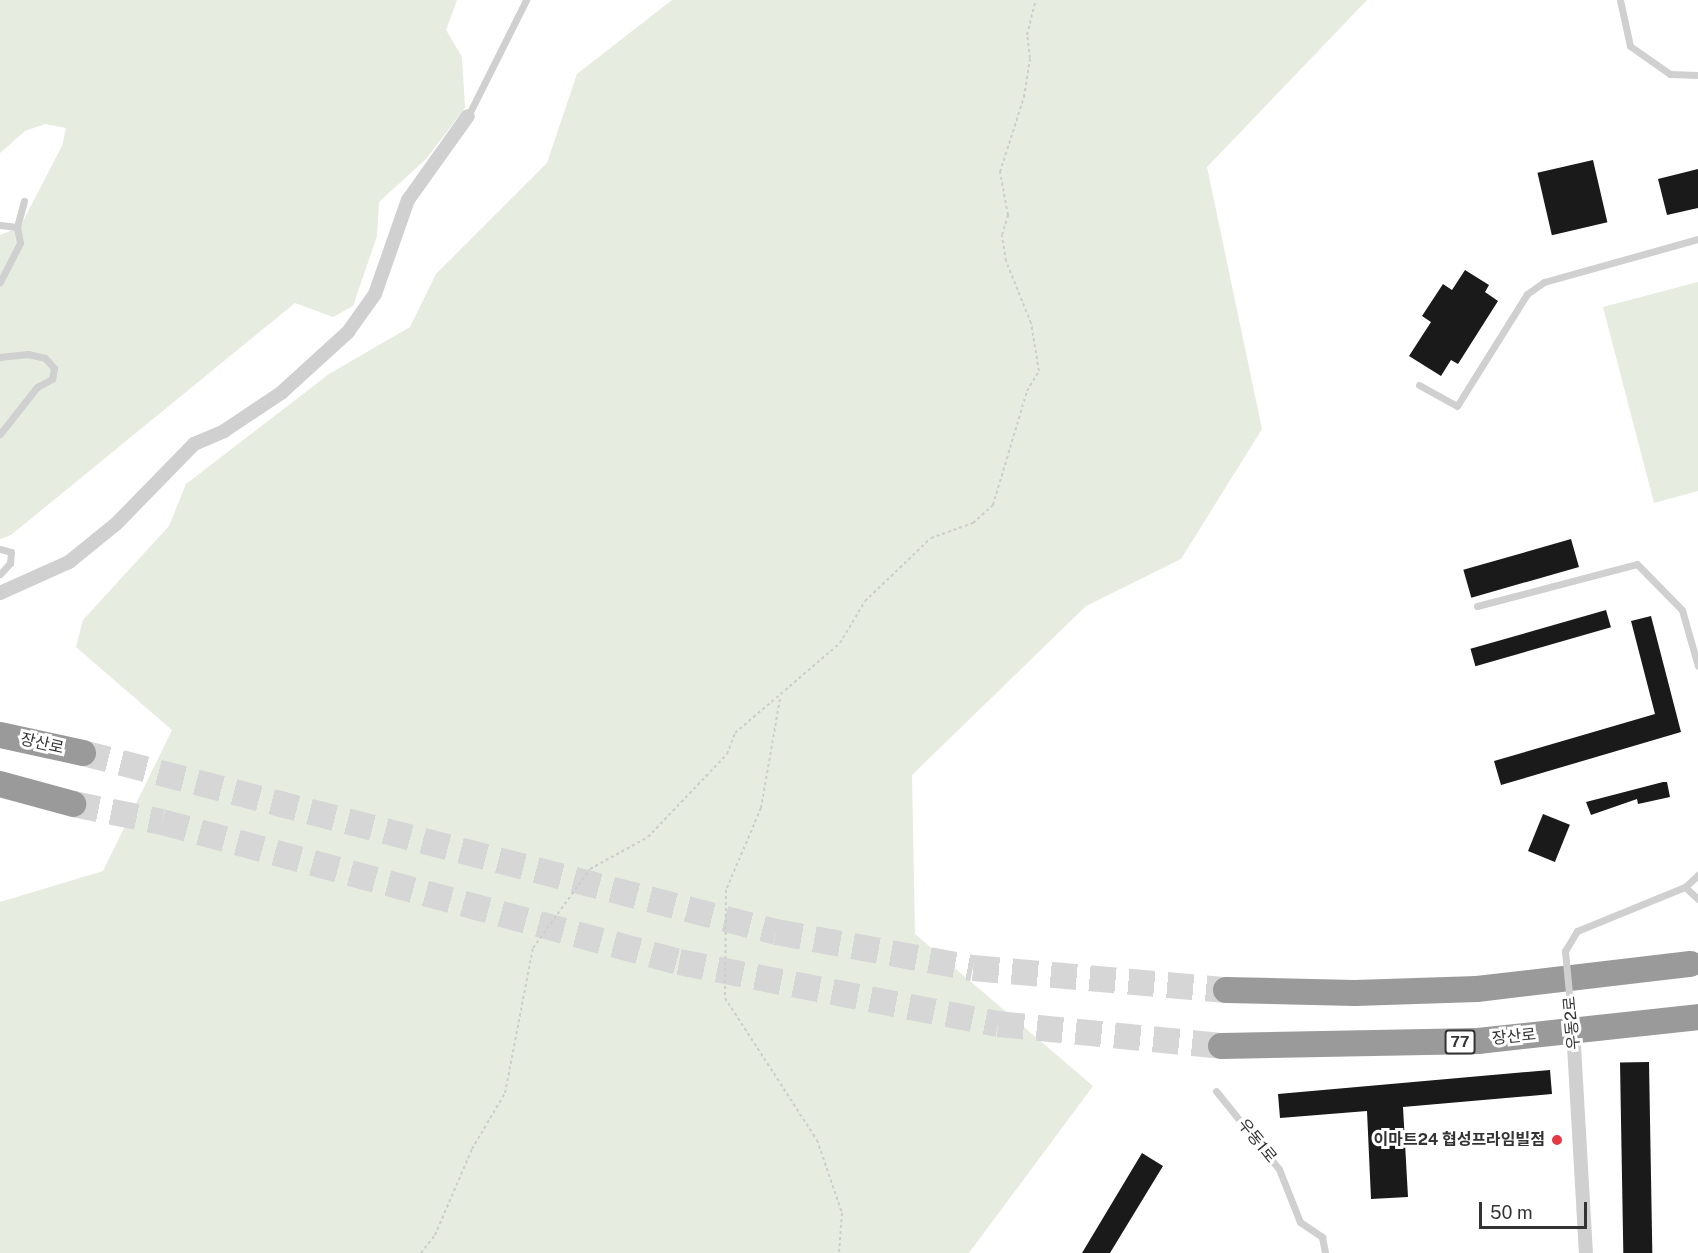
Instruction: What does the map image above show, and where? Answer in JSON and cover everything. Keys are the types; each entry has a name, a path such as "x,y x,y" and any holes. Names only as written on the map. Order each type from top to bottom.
{"highway":[{"name":"장산로","path":"0,735 83,753"},
{"path":"0,784 73,804"},
{"path":"1226,990 1355,993 1477,989 1691,964"},
{"name":"장산로","path":"1221,1046 1478,1041 1698,1017"}],"street":[{"path":"0,593 69,562 116,524 194,444 224,431 280,393 348,332 375,294 408,200 468,116"},
{"name":"우동2로","path":"1574,1047 1586,1253"}],"lane":[{"path":"468,116 526,0"},
{"path":"1620,0 1630,46 1670,74 1698,75"},
{"path":"0,282 20,243 16,227 24,201"},
{"path":"0,225 16,227"},
{"path":"1419,386 1457,406 1527,294 1544,282 1698,239"},
{"path":"0,357 28,354 45,358 54,368 52,379 37,387 0,434"},
{"path":"0,549 11,552 10,563 0,574"},
{"path":"1477,606 1637,564 1682,610 1698,666"},
{"path":"1698,875 1685,887 1698,899"},
{"name":"우동2로","path":"1574,1047 1565,951 1576,931 1685,887"},
{"name":"우동1로","path":"1216,1091 1279,1169 1300,1222 1322,1237 1325,1253"}],"path":[{"path":"421,1253 435,1235 472,1149 505,1093 533,948 590,869 648,837 727,754 735,733 780,699 840,643 865,601 931,538 973,523 993,505 1027,392 1039,371 1031,323 1006,261 1002,235 1008,215 1000,172 1012,124 1024,97 1030,58 1027,35 1036,0"},
{"path":"780,699 761,808 726,890 725,998 817,1140 842,1213 839,1253"}],"shaded area":[{"path":"0,0 457,0 446,30 462,57 465,108 426,159 379,202 377,236 353,306 333,317 295,303 11,535 0,539 0,235 20,227 62,146 66,128 45,124 25,131 0,153"},
{"path":"672,0 1367,0 1207,167 1262,429 1181,559 1086,606 912,775 915,934 1093,1086 969,1253 0,1253 0,902 103,871 172,730 76,647 83,620 169,526 186,484 329,374 410,327 436,274 547,163 577,74"},
{"path":"1698,282 1698,491 1654,503 1603,307"}],"building":[{"path":"1593,160 1607,222 1552,235 1537,173"},
{"path":"1698,169 1698,208 1667,215 1658,179"},
{"path":"1465,270 1489,285 1485,292 1498,301 1458,364 1451,360 1441,376 1409,356 1431,322 1422,316 1443,284 1452,290"},
{"path":"1571,539 1579,567 1471,598 1463,570"},
{"path":"1606,610 1611,627 1475,666 1470,649"},
{"path":"1651,616 1681,732 1501,785 1494,761 1655,714 1631,621"},
{"path":"1667,782 1670,797 1638,804 1637,799 1591,815 1586,802"},
{"path":"1543,814 1570,825 1555,862 1528,851"},
{"path":"1649,1062 1652,1253 1623,1253 1620,1063"},
{"path":"1550,1070 1552,1094 1403,1107 1408,1197 1371,1199 1367,1111 1280,1118 1278,1094"},
{"path":"1142,1153 1163,1166 1110,1253 1082,1253"}],"tunnel":[{"path":"83,753 776,932 973,968 1226,990"},
{"path":"73,804 162,822 679,962 998,1024 1221,1046"}],"place":[{"name":"이마트24 협성프라임빌점","path":"1557,1140"}]}
